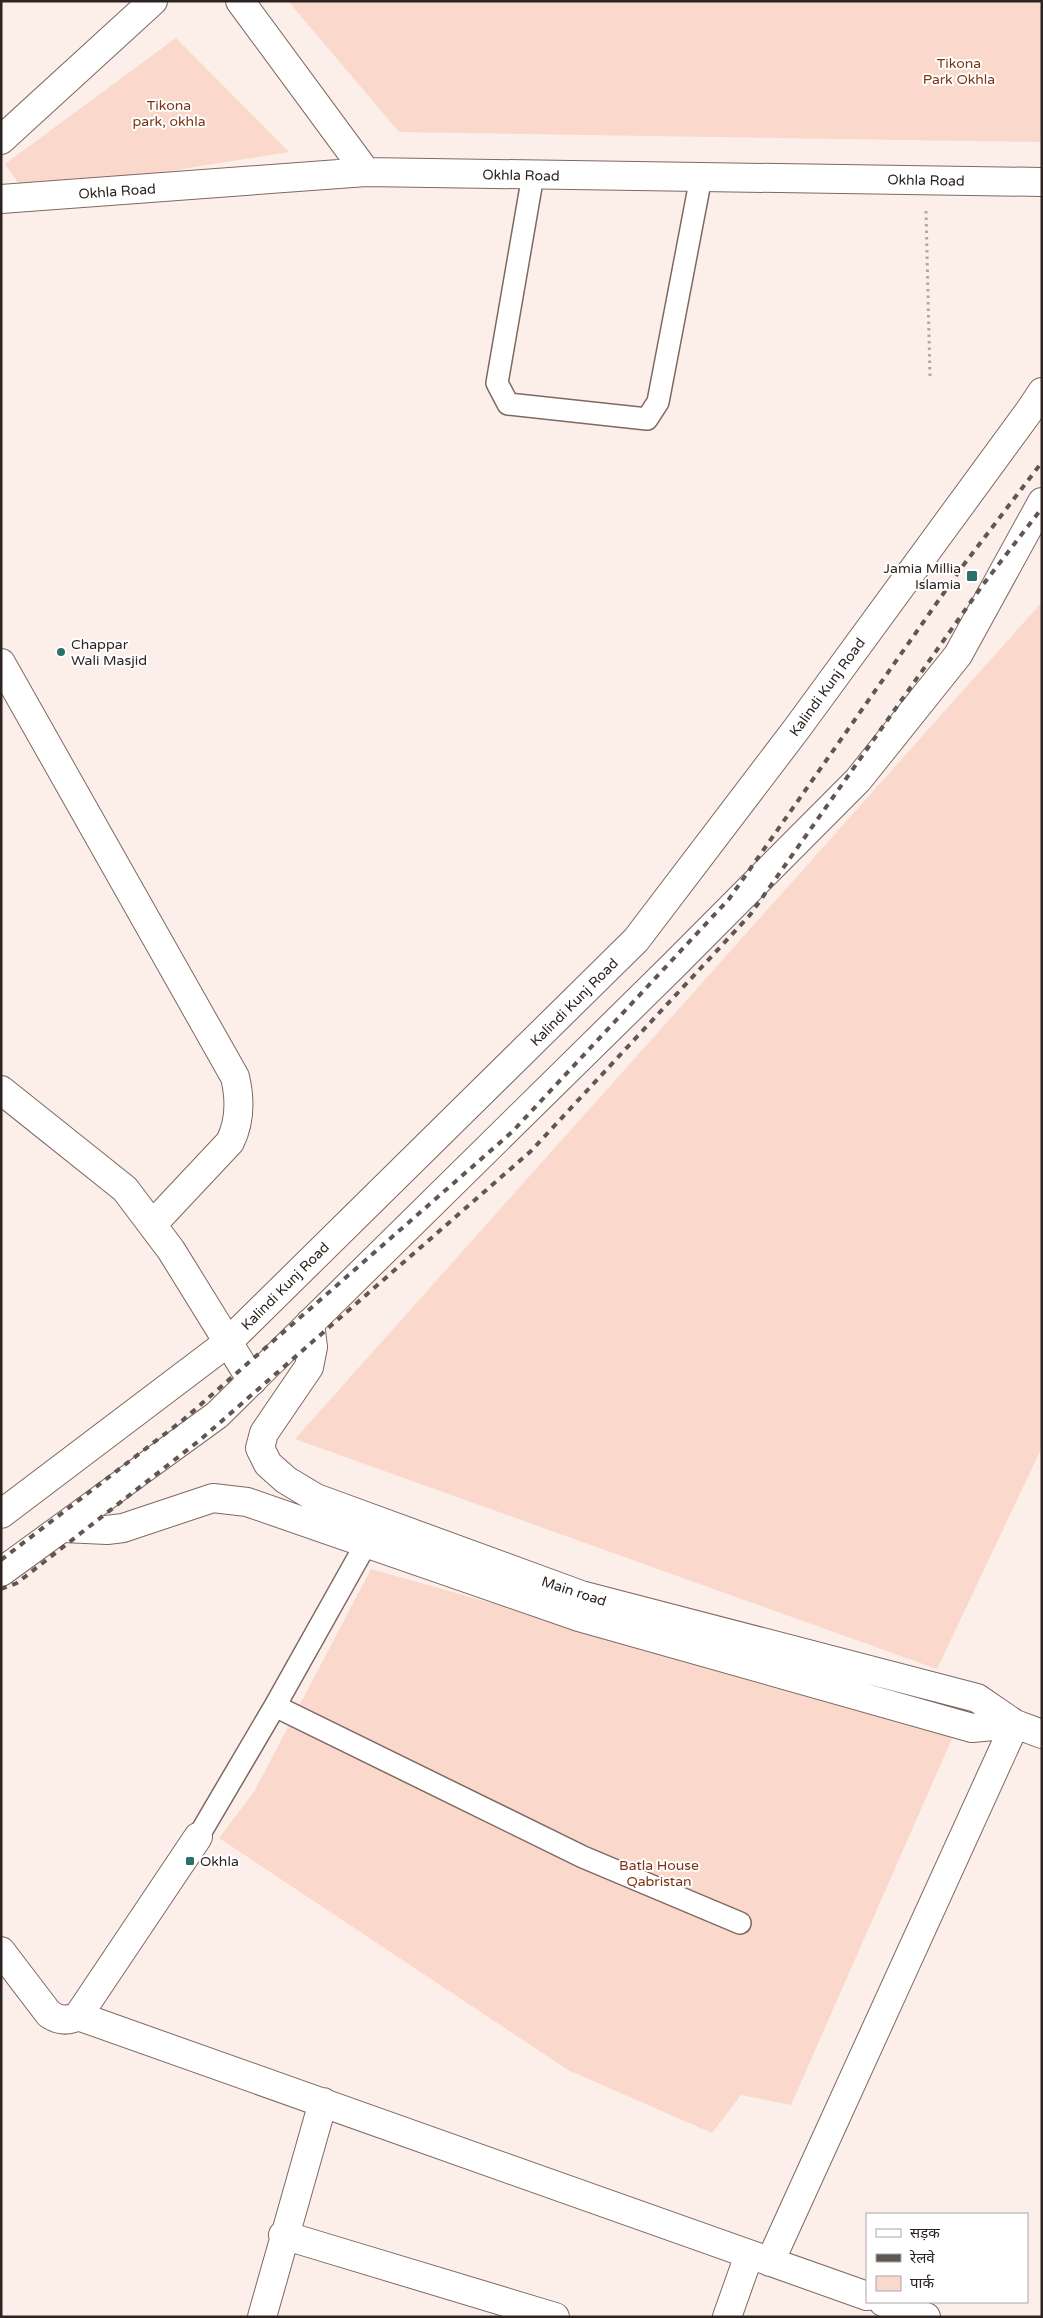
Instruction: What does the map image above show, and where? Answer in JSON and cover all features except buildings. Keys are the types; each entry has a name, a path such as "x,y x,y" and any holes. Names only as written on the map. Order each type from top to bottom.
{"street":[{"path":"1,140 153,1"},
{"path":"240,1 366,172"},
{"name":"Okhla Road","path":"1,199 366,172 1042,182"},
{"name":"Kalindi Kunj Road","path":"1,1514 227,1343 636,940 804,719 1042,392"},
{"path":"1,1572 217,1415 673,966 858,780 958,655 1042,502"},
{"path":"1,663 235,1077 238,1099 236,1129 230,1142 153,1224"},
{"path":"1,1090 125,1189 153,1224 252,1381"},
{"name":"Main road","path":"310,1323 313,1348 309,1367 264,1433 260,1448 268,1464 286,1480 316,1498 581,1595 977,1698 1015,1724 1042,1734"},
{"path":"64,1528 107,1530 123,1528 213,1498 247,1502 579,1617 972,1728 1015,1724"},
{"path":"727,2317 760,2258 1015,1724"},
{"path":"1,1951 49,2014 58,2020 69,2020 78,2016 198,1837"},
{"path":"78,2016 760,2258 866,2299"},
{"path":"262,2317 323,2102"},
{"path":"284,2235 555,2317"},
{"path":"881,2305 926,2317"}],"lane":[{"path":"533,175 497,383 508,404 647,419 658,402 701,178"},
{"path":"198,1837 275,1706 367,1542"},
{"path":"275,1706 583,1857 740,1923"}],"path":[{"path":"925,180 930,377"}],"green space":[{"name":"Tikona Park Okhla","path":"288,1 1042,1 1042,142 399,132"},
{"name":"Tikona park, okhla","path":"176,38 289,152 26,194 5,164"},
{"path":"1042,602 1042,1447 937,1669 295,1439"},
{"name":"Batla House Qabristan","path":"371,1569 954,1734 791,2105 741,2095 712,2133 568,2070 219,1838 254,1792"}],"railway":[{"path":"1,1560 183,1420 512,1132 729,899 962,567 1042,462"},
{"path":"1,1589 17,1583 200,1440 531,1151 750,915 982,586 1042,508"}],"place":[{"name":"Jamia Millia Islamia","path":"972,576"},
{"name":"Chappar Wali Masjid","path":"61,652"},
{"name":"Okhla","path":"190,1861"}]}
